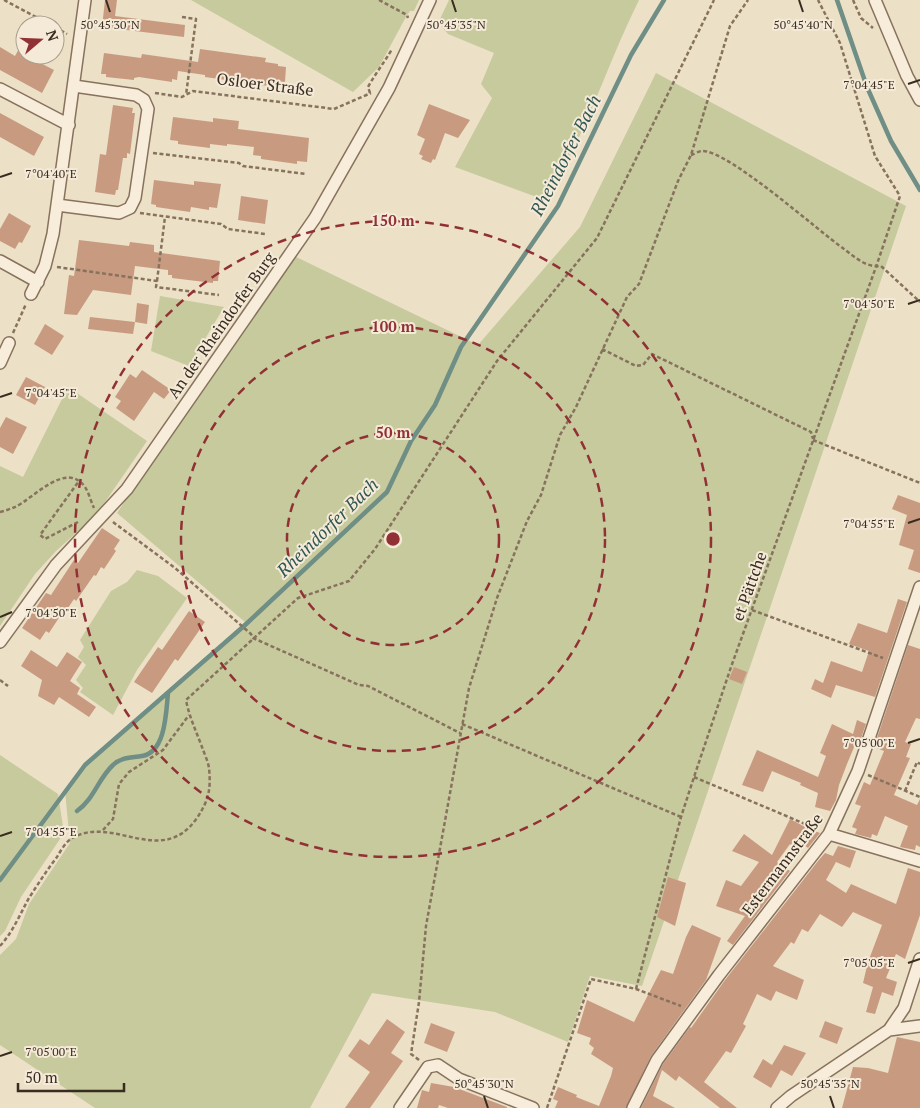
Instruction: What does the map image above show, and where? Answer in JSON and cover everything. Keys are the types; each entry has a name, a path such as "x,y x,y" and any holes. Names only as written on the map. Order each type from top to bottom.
{"street":[{"path":"31,294 45,266 53,234 85,0"},
{"name":"An der Rheindorfer Burg","path":"0,642 56,565 127,489 315,218 389,88 430,0"},
{"path":"876,0 907,76 920,100"},
{"path":"57,204 119,213 130,208 136,198 148,108 144,100 136,95 74,86"},
{"path":"0,89 69,125"},
{"path":"0,261 38,282"},
{"path":"0,363 9,342"},
{"name":"Estermannstraße","path":"634,1108 657,1060 719,975 829,834 858,770 920,586"},
{"path":"829,834 920,861"},
{"path":"778,1108 791,1096 889,1030 904,1008 920,959"},
{"path":"889,1030 920,1026"},
{"path":"400,1108 428,1067 438,1065 459,1079 532,1108"}],"path":[{"path":"4,0 32,15"},
{"path":"379,0 407,15 408,19"},
{"path":"0,946 8,938 30,896 72,837 102,831 148,841 165,840 180,834 192,824 210,789 209,765 189,715 186,700 298,598 349,581 375,549 496,361 597,238 714,0"},
{"path":"428,1067 411,1054 419,1002 426,926 468,688 497,598 527,521 540,495 560,435 576,407 627,297 639,284 678,181 691,155 730,26 748,0"},
{"name":"et Pättche","path":"636,989 681,817 694,776 900,196 875,156 840,43 818,0"},
{"path":"853,0 861,18 871,27 878,29 886,27"},
{"path":"182,17 196,19 186,95"},
{"path":"370,94 368,87 373,78 380,72 394,45"},
{"name":"Osloer Straße","path":"136,95 148,92 182,96 193,91 334,109 389,88"},
{"path":"142,151 306,174"},
{"path":"691,155 702,151 713,154 750,175 822,234 865,264 876,267 881,266 920,302"},
{"path":"130,208 137,213 220,224 228,229 265,234"},
{"path":"165,217 156,287 219,295"},
{"path":"45,266 157,281"},
{"path":"9,342 31,294"},
{"path":"602,350 636,366 643,365 652,354 811,432 813,440 920,483"},
{"path":"0,512 15,508 54,481 67,477 79,481 85,487 95,512 104,515 175,568 236,620 253,638 359,685 368,686 460,733"},
{"path":"78,521 45,540 40,536 79,481"},
{"path":"752,610 894,662"},
{"path":"0,680 8,686"},
{"path":"102,831 113,819 119,784 129,772 163,750 189,715"},
{"path":"462,724 681,817"},
{"path":"905,791 917,762 920,764"},
{"path":"858,770 920,797"},
{"path":"694,776 829,834"},
{"path":"546,1108 591,980 636,989 694,1011"}],"green space":[{"path":"191,0 419,0 414,11 410,11 407,15 379,67 353,92"},
{"path":"449,0 639,0 573,150 558,178 542,199 455,167 492,98 481,84 494,53 448,34 442,27 440,19"},
{"path":"656,73 906,206 642,986 590,976 568,1042 495,1012 372,993 310,1108 95,1108 0,1045 0,955 16,939 29,904 70,843 65,791 84,764 245,622 117,513 290,254 478,345 580,227"},
{"path":"160,296 224,307 189,366 151,351"},
{"path":"68,387 147,441 105,502 85,525 56,551 35,574 0,626 0,466 23,477"},
{"path":"137,570 158,576 187,598 137,670 113,715 80,692 83,688 76,680 86,665 78,657 84,647 80,640 111,591 127,582"},
{"path":"0,755 58,794 64,833 21,897 5,931 0,936"}],"building":[{"path":"105,0 117,0 115,16 185,25 184,37 102,27"},
{"path":"0,47 15,56 15,65 44,65 54,70 42,93 0,70"},
{"path":"200,49 266,58 265,62 286,67 285,82 276,81 276,87 205,77 205,75 178,71 177,80 172,79 172,82 139,77 134,78 134,80 106,77 106,74 101,74 104,53 141,58 142,54 198,62"},
{"path":"429,104 470,120 458,138 445,133 435,160 433,159 431,163 421,159 423,156 419,154 425,139 417,135"},
{"path":"113,105 133,108 132,113 135,113 130,154 127,153 127,158 123,158 118,190 116,190 115,195 95,192 100,154 106,155"},
{"path":"0,113 44,137 34,156 0,137"},
{"path":"173,117 213,122 213,118 239,121 238,129 309,138 307,162 297,161 297,164 261,159 261,156 253,155 254,147 210,144 210,148 178,144 178,141 170,140"},
{"path":"154,180 194,185 194,181 221,184 217,208 209,207 209,210 191,207 190,212 156,207 156,205 151,204"},
{"path":"241,196 268,200 265,224 238,220"},
{"path":"9,213 31,226 22,243 19,242 15,249 0,241 0,229"},
{"path":"79,240 129,246 130,242 154,245 154,252 220,261 218,281 213,281 213,283 172,278 172,275 168,275 168,270 135,266 131,295 93,290 77,315 64,314 69,275 74,276"},
{"path":"137,303 149,305 147,324 135,322"},
{"path":"90,317 135,322 133,334 88,329"},
{"path":"45,324 64,336 52,355 34,344"},
{"path":"142,370 171,390 164,399 154,392 134,421 116,408 121,401 115,397 130,374 136,378"},
{"path":"26,377 45,387 35,405 16,395"},
{"path":"6,417 27,427 13,454 0,447 0,428"},
{"path":"898,495 920,503 920,573 908,569 914,550 899,545 907,515 892,509"},
{"path":"102,528 120,540 114,549 116,551 104,569 101,567 76,601 74,599 68,608 66,607 49,633 46,631 40,640 22,628 46,593 51,595 74,560 78,563"},
{"path":"898,599 907,602 875,697 836,685 831,698 811,689 815,679 823,683 831,661 862,672 869,651 849,644 858,623 887,633"},
{"path":"189,611 205,622 178,661 175,659 152,693 134,682 158,647 162,650"},
{"path":"908,645 920,649 920,719 916,718 905,742 911,744 906,757 910,758 894,795 917,805 920,799 920,847 916,845 915,850 900,847 908,826 885,816 877,836 872,834 871,838 855,834 857,829 852,827 861,806 855,804 864,782 870,785 884,751 874,747"},
{"path":"31,650 57,667 67,652 82,662 70,681 80,688 77,694 96,707 89,717 59,697 54,705 38,696 42,680 21,666"},
{"path":"734,667 747,672 742,684 729,679"},
{"path":"857,720 866,724 860,741 857,740 847,764 839,785 836,800 830,811 815,807 818,793 800,785 801,783 772,771 763,792 742,785 757,750 818,777 826,756 820,753 832,724 853,734"},
{"path":"790,819 820,833 808,848 795,838 790,844 777,862 790,871 733,945 727,941 745,916 716,906 726,880 741,886 759,862 732,851 744,834 772,855"},
{"path":"838,846 856,851 850,868 836,862 826,880 846,893 851,884 896,904 908,868 920,872 920,915 905,959 896,954 886,978 897,982 893,996 882,992 875,1014 866,1012 873,987 863,983 868,962 882,925 853,912 842,927 820,914 808,932 802,929 794,944 791,942 773,966 804,980 797,1000 776,991 771,1001 757,994 743,1024 746,1026 731,1053 726,1051 704,1082 737,1108 720,1108 679,1076 676,1081 662,1070 653,1096 675,1108 641,1108 663,1064 725,980 818,861 825,853 833,856"},
{"path":"668,877 686,883 675,926 657,917"},
{"path":"692,925 721,938 706,980 651,1056 626,1108 555,1108 558,1101 553,1099 558,1087 577,1095 576,1097 599,1106 611,1076 613,1068 591,1054 594,1048 589,1044 591,1038 577,1033 587,1000 634,1022 661,970 673,974"},
{"path":"387,1019 405,1032 391,1053 403,1061 370,1108 345,1108 370,1072 348,1056 360,1039 369,1045"},
{"path":"825,1021 843,1028 837,1044 819,1037"},
{"path":"431,1023 455,1032 447,1052 424,1043"},
{"path":"897,1037 920,1042 920,1108 842,1108 853,1067 868,1068 888,1073"},
{"path":"784,1045 806,1053 792,1076 781,1070 771,1088 753,1077 763,1059 772,1065"},
{"path":"431,1083 454,1087 507,1108 448,1108 439,1105 438,1108 417,1108 422,1090 429,1092"}],"waterway":[{"name":"Rheindorfer Bach","path":"0,880 85,765 244,626 387,492 411,441 435,405 461,347 558,206 631,55 664,0"},
{"name":"Rheindorfer Bach","path":"837,0 867,87 891,141 920,190"},
{"path":"77,811 88,801 103,776 116,762 126,758 142,756 150,753 156,747 163,730 168,693"}]}
